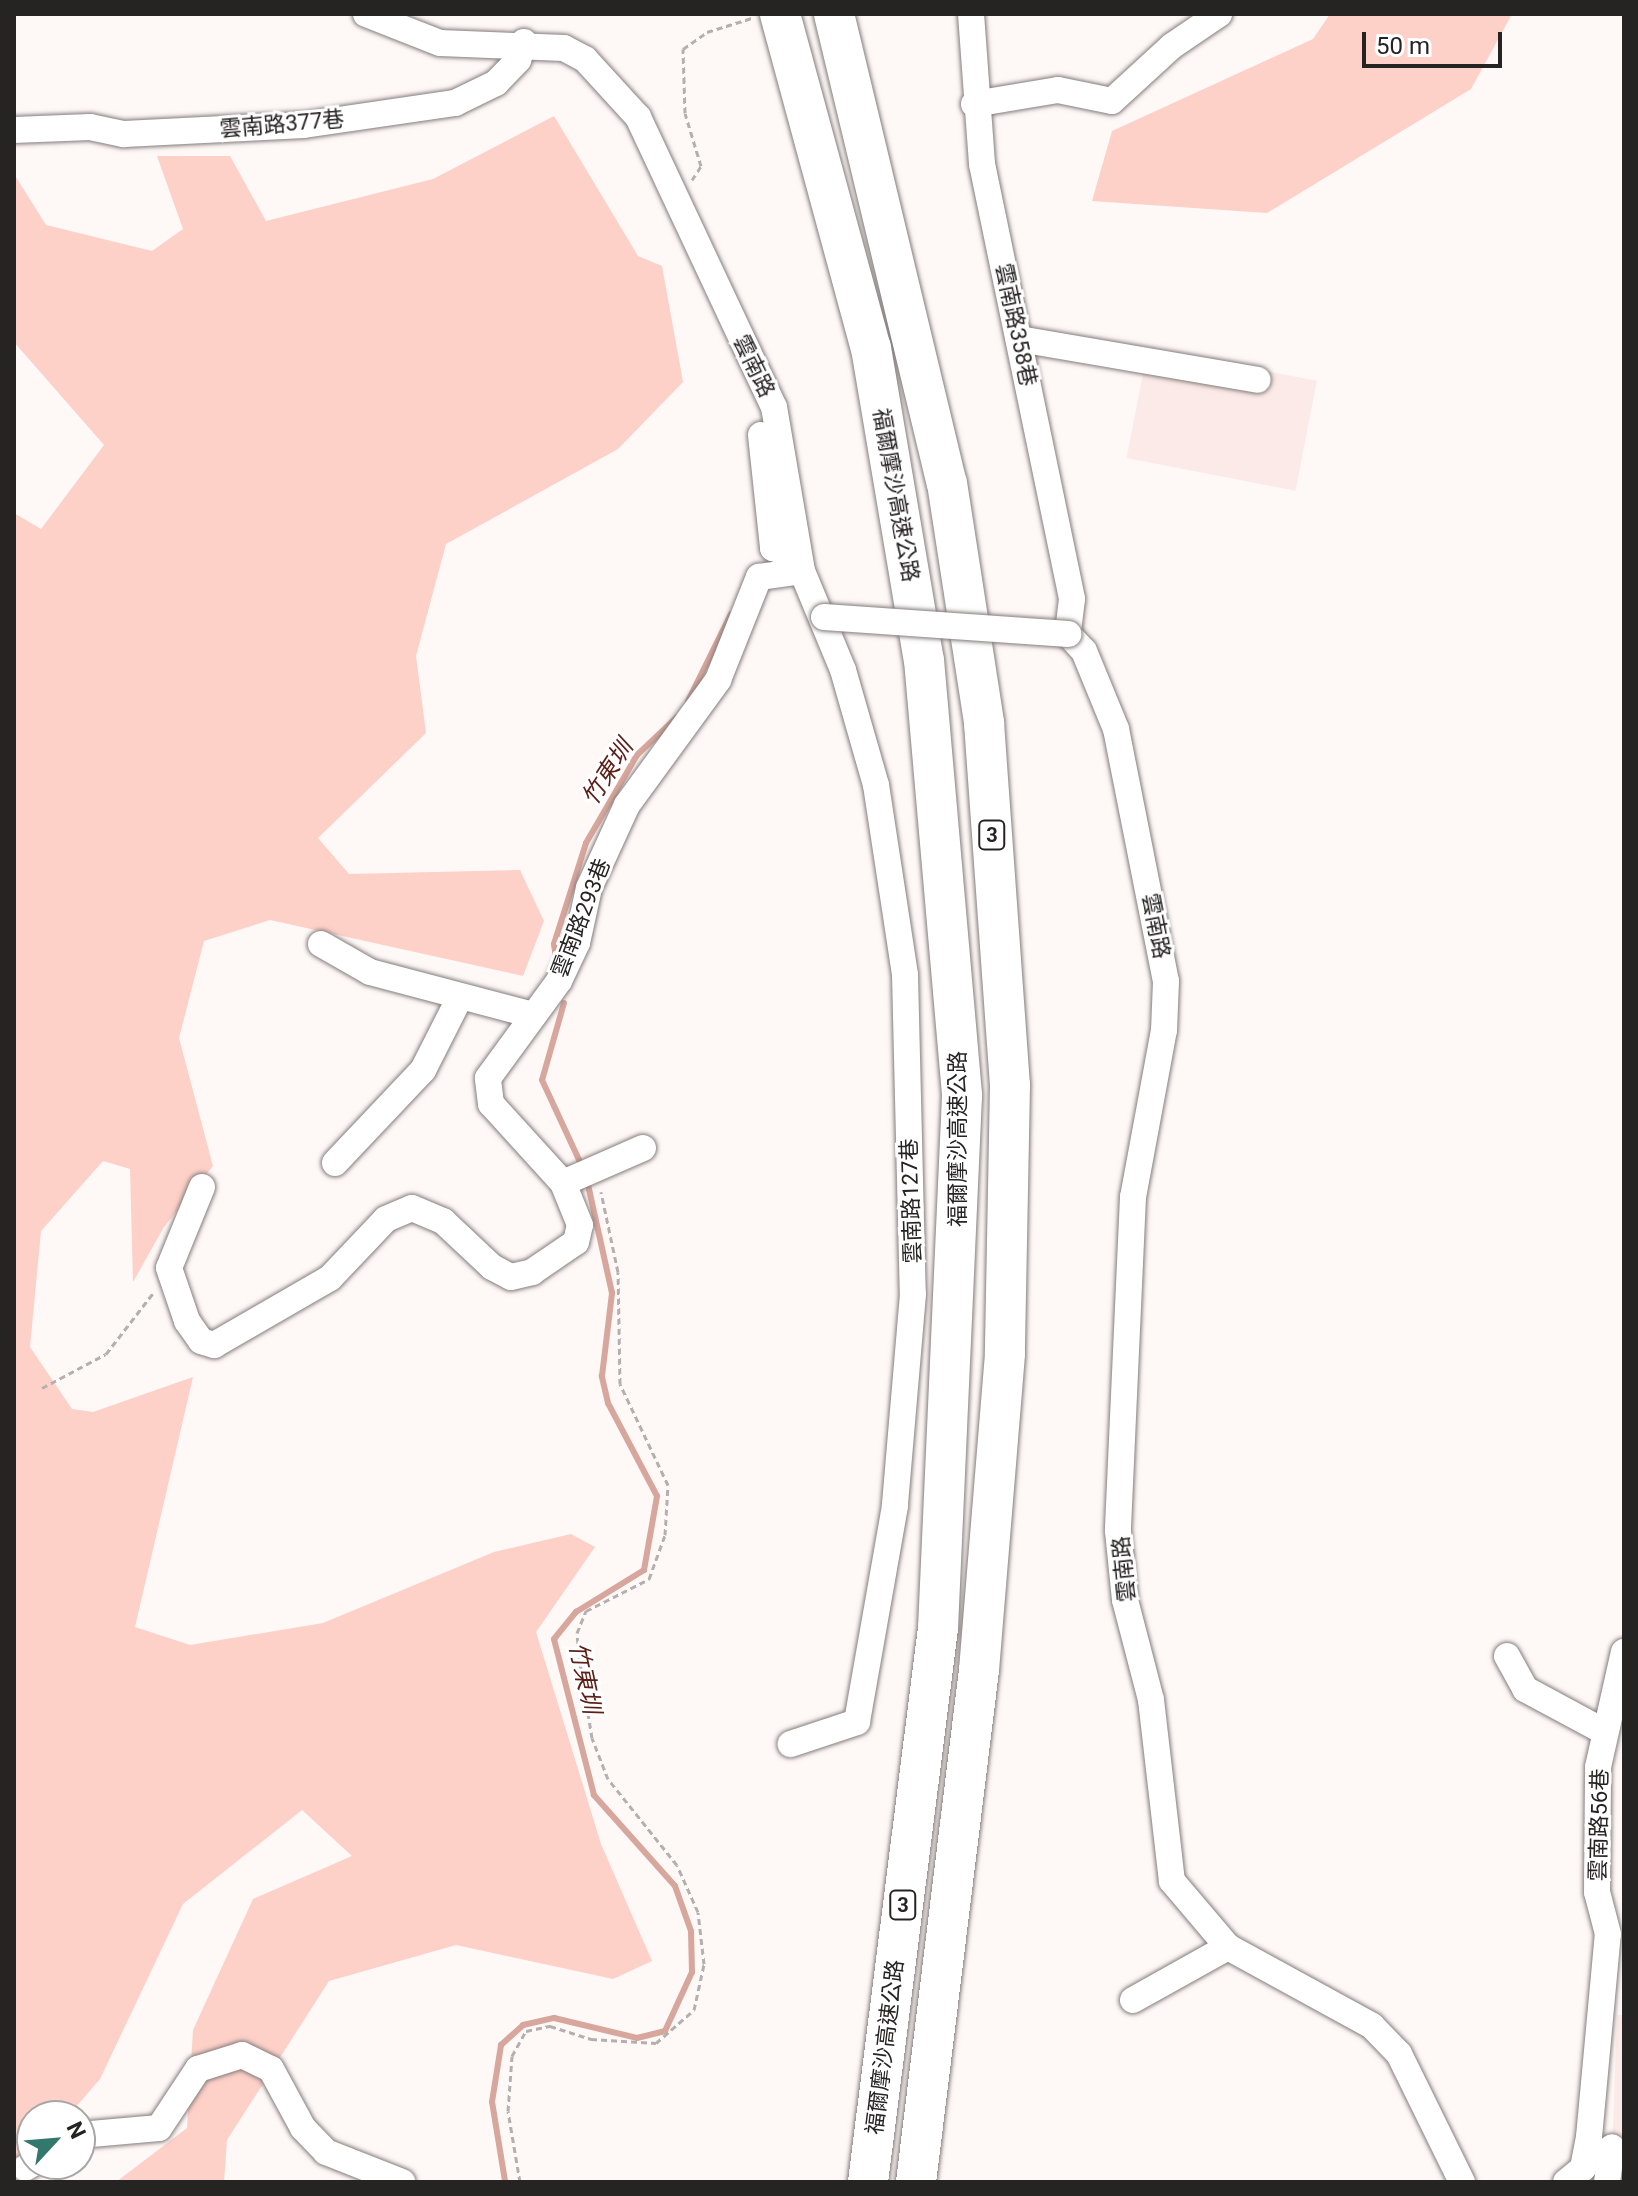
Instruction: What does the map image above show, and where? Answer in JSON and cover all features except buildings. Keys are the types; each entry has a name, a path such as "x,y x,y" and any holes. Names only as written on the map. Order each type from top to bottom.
{"highway":[{"name":"福爾摩沙高速公路","path":"780,14 871,348 922,644 962,1096 938,1628 868,2182"},
{"name":"3","path":"834,14 947,483 984,723 1010,1085 1005,1354 979,1670 916,2182"}],"street":[{"name":"雲南路","path":"366,14 440,43 524,42 564,48 612,85 653,140 712,284 774,407 801,564 824,617"},
{"name":"雲南路358巷","path":"971,14 974,104 1072,599 1068,634"},
{"path":"974,104 1058,90 1112,101 1172,46 1219,14"},
{"name":"雲南路377巷","path":"14,130 90,127 124,134 288,126 455,103 496,83 518,60 524,42"},
{"path":"1019,339 1258,380"},
{"path":"758,417 773,548 801,564"},
{"name":"雲南路293巷","path":"579,1177 491,1104 488,1078 533,1015 577,943 589,888 627,805 718,680 759,577 801,564"},
{"path":"824,617 1068,634"},
{"name":"雲南路127巷","path":"791,1744 857,1722 895,1506 913,1294 905,975 876,785 824,617"},
{"name":"雲南路","path":"1068,634 1084,651 1116,729 1166,981 1164,1030 1133,1197 1118,1531 1125,1600 1151,1700 1172,1881 1228,1947 1372,2026 1399,2054 1462,2182"},
{"path":"321,944 370,972 533,1015"},
{"path":"335,1163 423,1070 460,997"},
{"path":"202,1187 169,1268 187,1321 201,1341 214,1345 330,1278 386,1219 412,1208 443,1221 492,1267 511,1277 532,1272 576,1242 580,1225 579,1177 643,1148"},
{"name":"雲南路56巷","path":"1566,2182 1583,2168 1589,2137 1608,1934 1597,1892 1598,1767 1624,1652"},
{"path":"1507,1656 1525,1689 1605,1732"},
{"path":"1133,2000 1228,1947"},
{"path":"96,2134 159,2128 198,2069 242,2055 271,2069 303,2128 326,2152 402,2182"},
{"path":"1607,2182 1612,2147"}],"path":[{"path":"676,191 701,166 685,113 683,49 707,32 763,14"},
{"path":"520,2182 508,2111 512,2056 526,2031 550,2026 591,2039 656,2043 694,2010 704,1964 698,1912 677,1865 608,1779 592,1738 580,1663 577,1633 586,1611 649,1579 665,1535 668,1485 620,1384 618,1272 579,1177"},
{"path":"42,1388 106,1354 130,1330 169,1268"}],"shaded area":[{"path":"1330,14 1512,14 1471,89 1267,213 1092,201 1112,131 1313,39"},
{"path":"554,116 638,256 662,266 683,382 618,449 446,544 416,656 426,733 318,838 349,874 520,870 544,921 523,976 270,920 204,941 179,1038 213,1166 164,1227 133,1282 130,1169 103,1161 41,1231 30,1347 72,1409 93,1412 193,1377 135,1627 190,1645 323,1623 494,1552 571,1534 595,1547 536,1632 601,1844 652,1961 613,1979 456,1945 329,1981 227,2140 224,2182 116,2182 187,2128 193,2030 253,1899 352,1856 302,1810 183,1904 100,2079 82,2100 16,2100 14,2178 14,513 41,529 104,445 14,342 14,174 46,225 152,251 183,229 157,156 230,156 266,221 433,179"},
{"path":"1148,348 1317,381 1295,491 1127,458"},
{"path":"1617,2015 1624,2015 1624,2182 1611,2182"}],"waterway":[{"name":"竹東圳","path":"688,701 731,614"},
{"name":"竹東圳","path":"556,957 554,944 586,843 637,755 677,717"},
{"name":"竹東圳","path":"564,1003 542,1080 582,1166"},
{"name":"竹東圳","path":"505,2181 492,2102 501,2045 523,2025 554,2018 637,2038 665,2031 692,1972 691,1931 675,1886 594,1795 554,1639 576,1612 644,1570 657,1496 608,1403 602,1376 612,1293 587,1180"}]}
